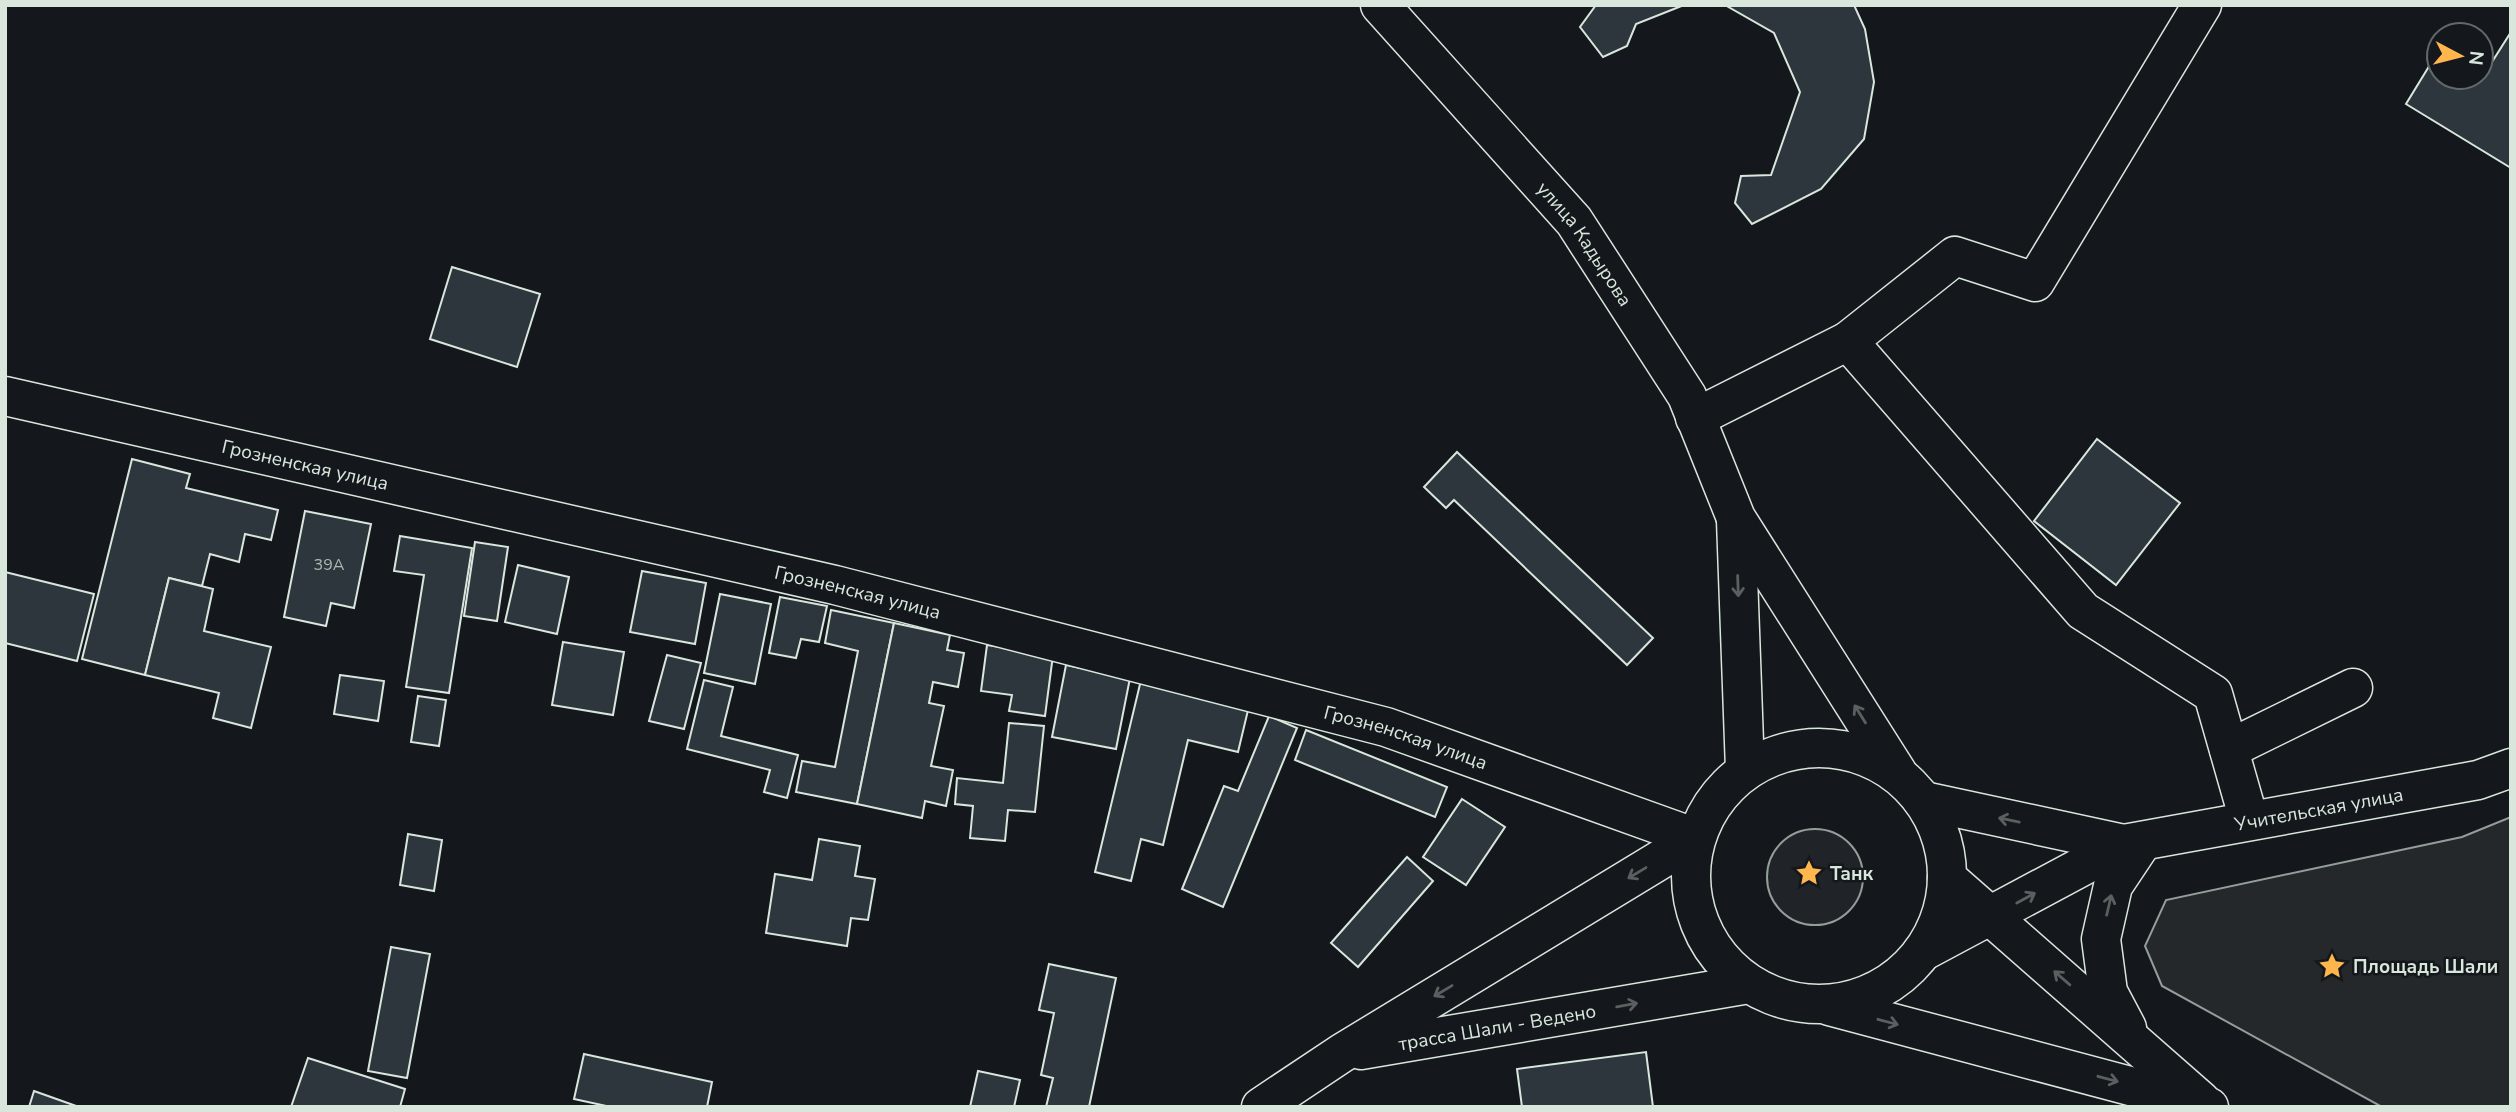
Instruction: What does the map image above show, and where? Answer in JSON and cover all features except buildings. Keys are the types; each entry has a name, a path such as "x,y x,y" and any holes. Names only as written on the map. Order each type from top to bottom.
{"street":[{"name":"улица Кадырова","path":"1380,5 1574,221 1687,396 1735,518 1896,772"},
{"path":"1695,418 1848,341 1955,256 2035,282 2202,5"},
{"path":"1848,341 2083,611 2213,694 2249,820"},
{"name":"Грозненская улица","path":"5,396 835,585 1386,727 1696,838"},
{"name":"улица Кадырова","path":"1735,518 1745,770"},
{"path":"2229,749 2353,688"},
{"path":"1822,1005 1860,998 1894,980 1922,952 1941,917 1947,878 1942,838 1924,801 1896,772 1861,753 1821,746 1781,752 1745,770 1716,798 1696,838 1690,879 1698,920 1718,956 1749,985 1784,1000 1822,1005 2207,1106"},
{"name":"Учительская улица","path":"1922,952 2133,843 2478,780 2511,768"},
{"name":"Учительская улица","path":"1924,801 2133,843"},
{"path":"1342,1053 1696,838"},
{"path":"2133,843 2113,886 2101,939 2108,992 2133,1039"},
{"path":"1947,878 2207,1106"},
{"name":"трасса Шали - Ведено","path":"1261,1107 1342,1053 1749,985"}],"shaded area":[{"name":"Площадь Шали","path":"2511,817 2511,1107 2382,1107 2162,986 2145,946 2166,900 2462,837"},
{"path":"1815,829 1833,833 1849,843 1859,859 1863,877 1859,895 1849,911 1833,921 1815,925 1797,921 1781,911 1771,895 1767,877 1771,859 1781,843 1797,833"}],"place":[{"name":"Танк","path":"1809,873"},
{"name":"Площадь Шали","path":"2332,966"}]}
